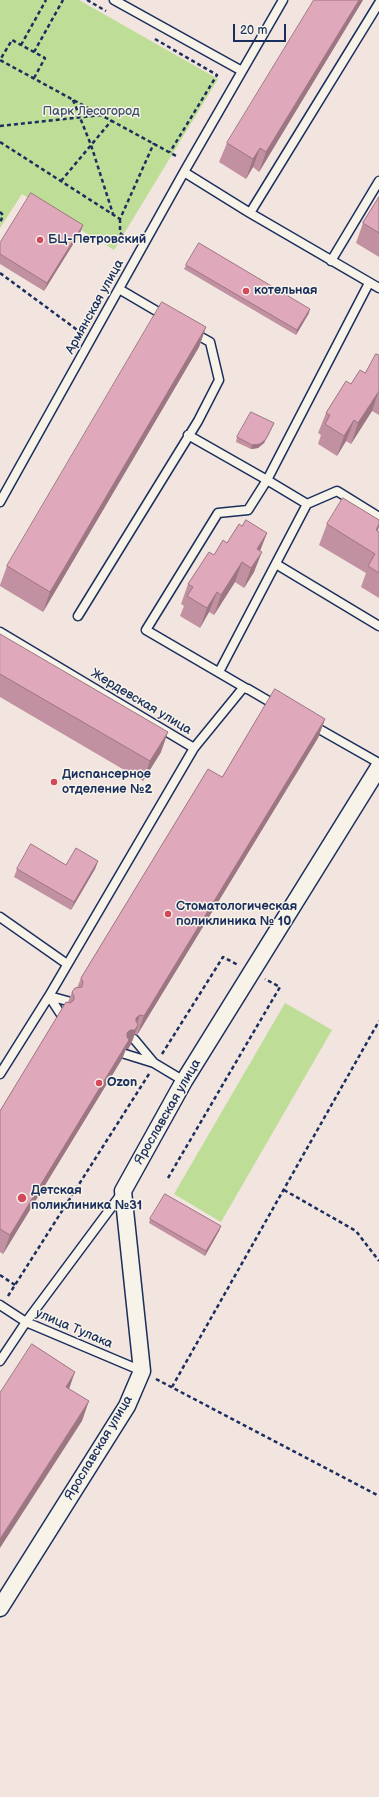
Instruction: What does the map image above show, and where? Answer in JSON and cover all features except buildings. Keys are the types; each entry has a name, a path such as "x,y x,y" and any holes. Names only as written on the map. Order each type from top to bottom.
{"street":[{"name":"Ярославская улица","path":"0,1608 127,1406 142,1371 123,1191 184,1081 379,766"}],"lane":[{"path":"114,0 242,71"},
{"name":"Армянская улица","path":"0,502 184,172 283,0"},
{"path":"250,213 379,3"},
{"path":"184,172 250,213 379,288"},
{"path":"331,260 379,181"},
{"path":"282,709 146,630 218,513 248,510 267,480 370,283"},
{"path":"119,289 171,320"},
{"path":"78,616 198,421 220,380 210,342 184,327"},
{"path":"188,435 307,504"},
{"path":"219,672 307,504 337,491 379,517"},
{"path":"276,564 379,626"},
{"name":"Жердевская улица","path":"0,632 194,748 243,688 248,689"},
{"path":"303,720 379,763"},
{"path":"0,1074 49,996 194,748"},
{"path":"0,917 67,964"},
{"path":"49,996 71,1002"},
{"path":"49,996 62,1016"},
{"path":"134,1039 155,1063"},
{"path":"125,1054 155,1063 184,1081"},
{"path":"0,1362 26,1322 123,1191"},
{"name":"улица Тулака","path":"1,1306 26,1322 142,1371"}],"path":[{"path":"20,44 46,0"},
{"path":"34,52 63,0"},
{"path":"34,78 45,58 12,40 0,60 170,152 217,75"},
{"path":"72,99 91,145 114,214"},
{"path":"0,126 102,115"},
{"path":"61,181 112,120"},
{"path":"0,142 120,218"},
{"path":"140,251 120,233 120,218 154,143"},
{"path":"0,212 3,215 0,223"},
{"path":"0,273 91,339"},
{"path":"1,1306 223,957"},
{"path":"168,1178 280,987"},
{"path":"172,1387 379,1022"},
{"path":"284,1190 356,1231 379,1261"},
{"path":"0,1275 15,1285"},
{"path":"142,1371 379,1496"}],"green space":[{"name":"Парк Лесогород","path":"0,0 79,0 218,79 114,250 22,194 0,228"},
{"path":"285,1003 332,1030 221,1222 174,1194"}],"place":[{"name":"БЦ-Петровский","path":"40,240"},
{"name":"котельная","path":"246,291"},
{"name":"Диспансерное отделение №2","path":"54,782"},
{"name":"Стоматологическая поликлиника № 10","path":"168,914"},
{"name":"Ozon","path":"99,1083"},
{"name":"Детская поликлиника №31","path":"22,1198"}]}
